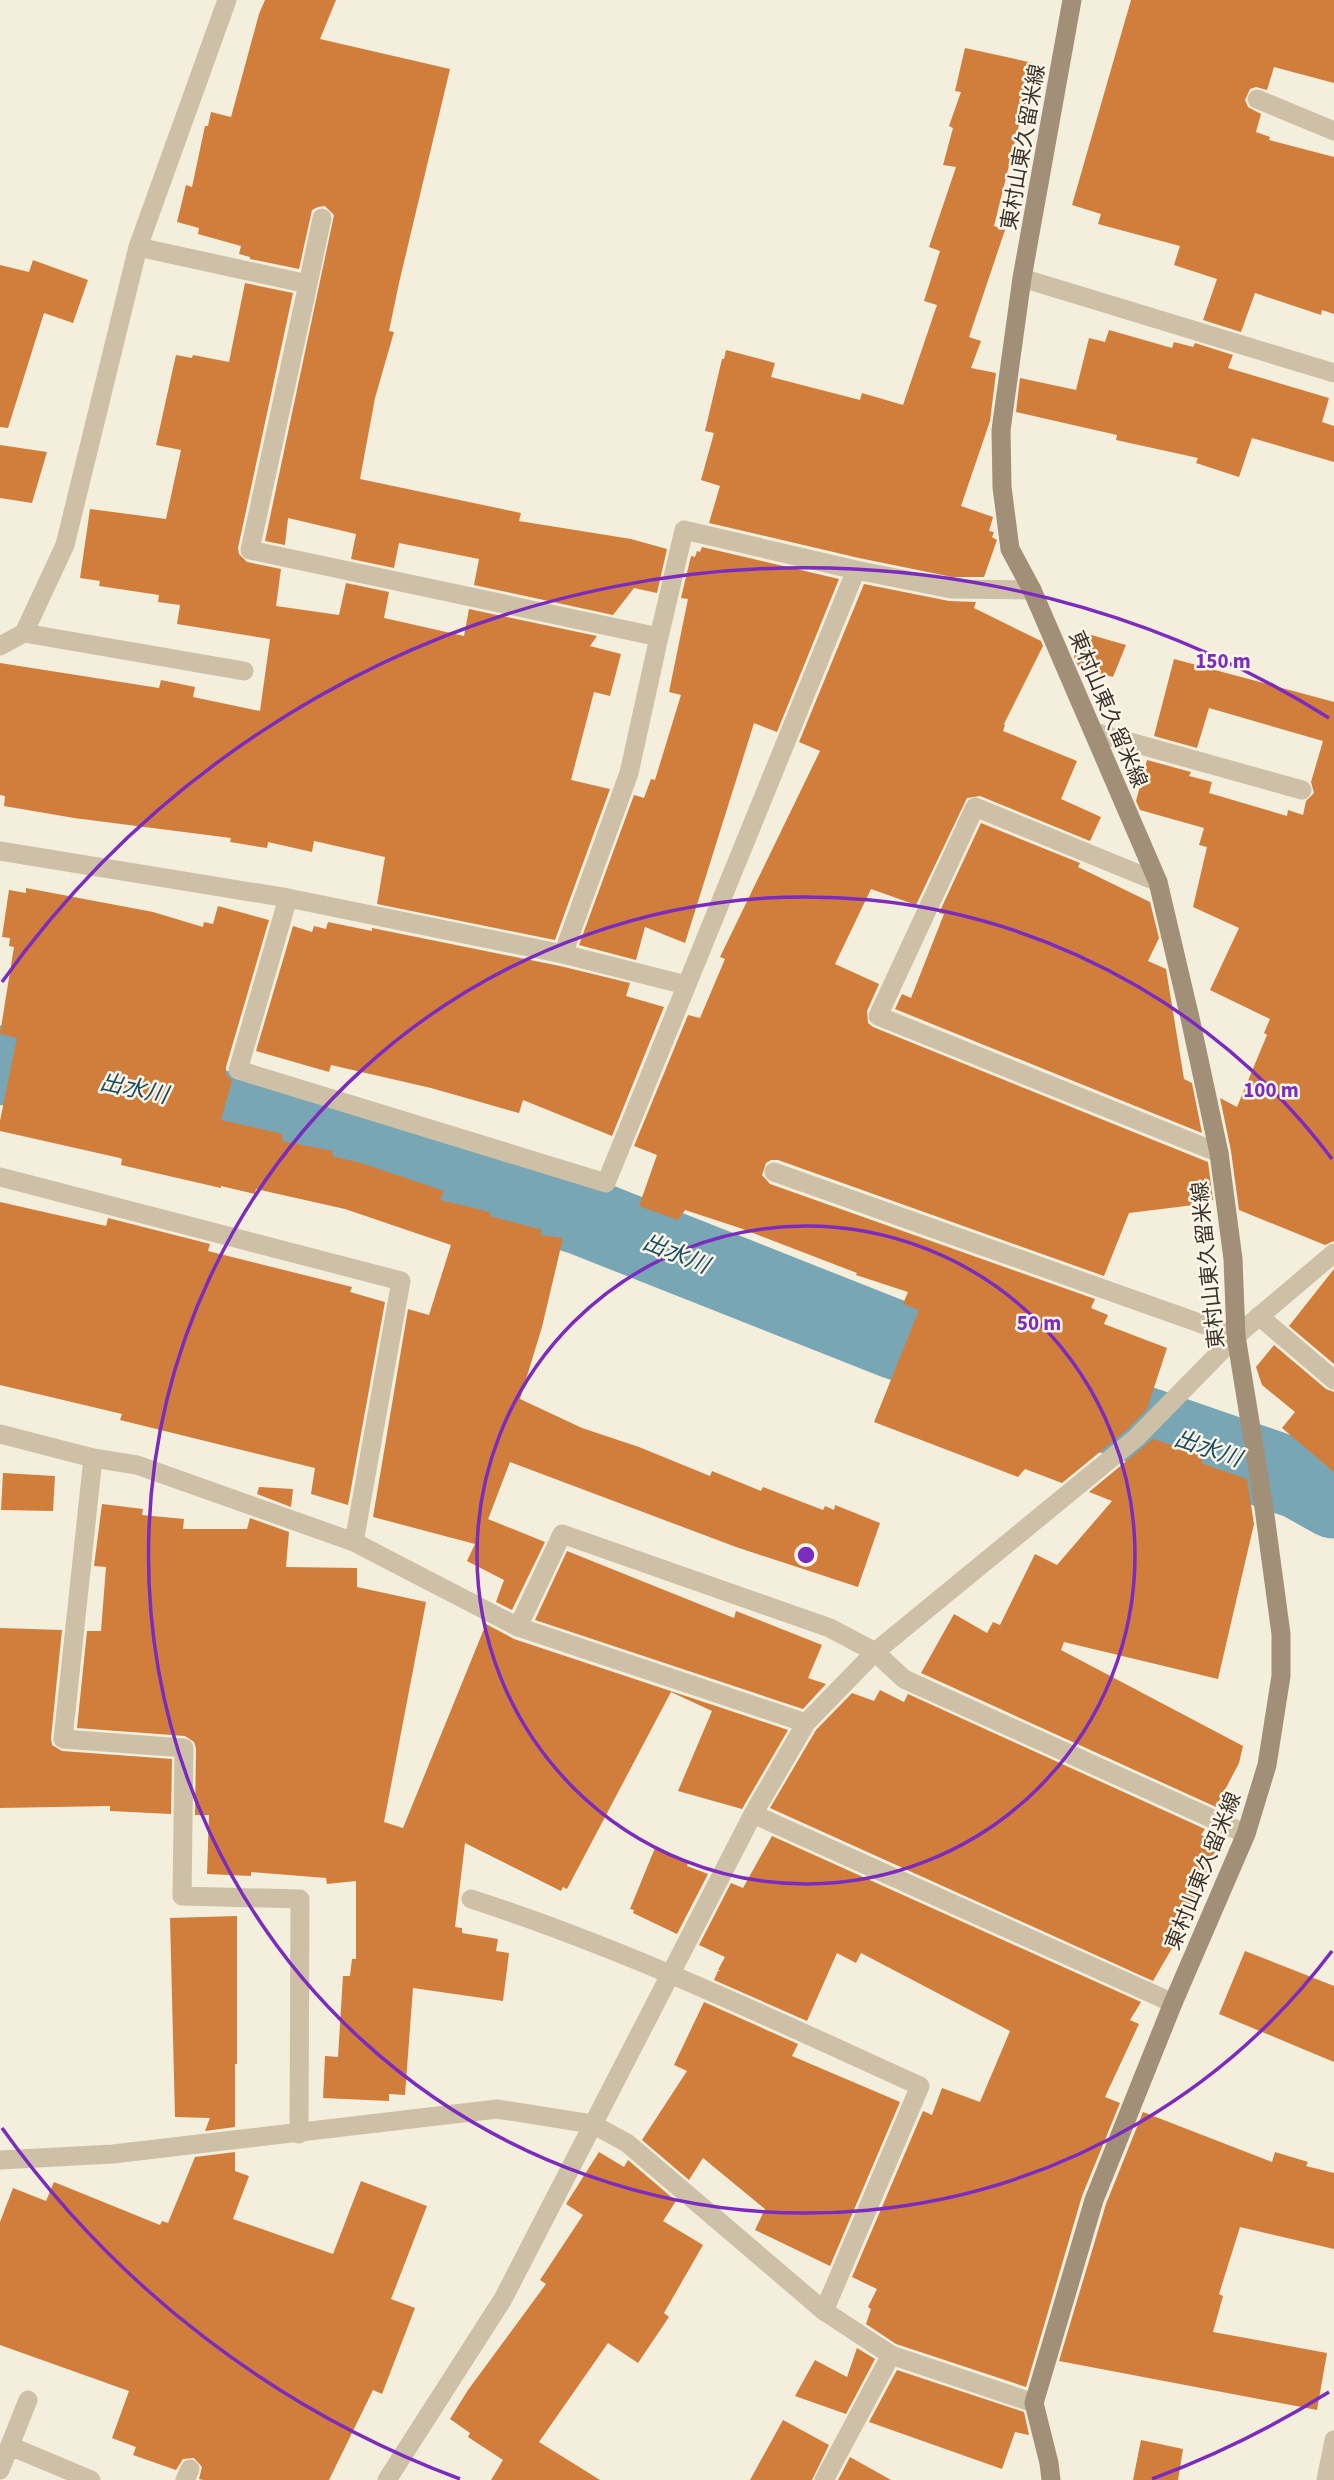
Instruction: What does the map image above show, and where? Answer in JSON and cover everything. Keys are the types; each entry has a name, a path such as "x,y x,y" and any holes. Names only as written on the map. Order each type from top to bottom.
{"main road":[{"name":"東村山東久留米線","path":"1034,2403 1094,2200 1173,2003 1246,1834 1267,1765 1282,1676 1281,1634 1264,1508 1236,1336 1233,1259 1219,1153 1158,882 1032,590 1010,549 1002,487 1001,430 1022,278 1072,0"},
{"path":"1034,2403 1051,2480"}],"street":[{"path":"0,646 24,633 65,545 138,247 228,0"},
{"path":"1257,99 1334,131"},
{"path":"322,218 250,550 659,636"},
{"path":"138,247 308,284"},
{"path":"1022,278 1334,373"},
{"path":"563,954 629,773 684,530 951,589 1032,590"},
{"path":"288,898 239,1070 606,1183 856,570"},
{"path":"24,633 244,671"},
{"path":"1094,732 1302,790"},
{"path":"1158,882 975,807 878,1016 1219,1153"},
{"path":"0,851 288,898 563,954 686,985"},
{"path":"775,1172 1236,1336"},
{"path":"0,1177 401,1281 354,1542"},
{"path":"387,2480 503,2298 753,1814 806,1723 875,1652 1136,1438 1236,1336 1334,1253"},
{"path":"1259,1317 1334,1380"},
{"path":"0,1434 93,1458 137,1465 354,1542 518,1627 806,1723"},
{"path":"93,1458 63,1739 184,1748 183,1896 300,1899 299,2134"},
{"path":"518,1627 562,1534 830,1628 875,1652 904,1679 1246,1834"},
{"path":"753,1814 1173,2003"},
{"path":"471,1899 542,1922 671,1973 920,2086 824,2311"},
{"path":"0,2160 113,2154 497,2109 592,2124 627,2143 824,2311 891,2355 1034,2403"},
{"path":"824,2480 891,2355"},
{"path":"0,2470 28,2400"},
{"path":"1326,2480 1334,2440"},
{"path":"10,2446 91,2480"}],"building":[{"path":"265,0 336,0 320,39 450,69 399,283 389,331 394,332 375,398 360,479 521,513 519,521 631,539 667,549 657,593 634,588 613,615 474,585 479,559 399,543 394,568 351,559 356,534 288,518 285,545 265,541 334,215 325,206 312,210 299,269 250,259 239,254 241,246 198,234 199,228 177,222 186,185 192,187 205,126 208,126 211,112 231,117"},
{"path":"1131,0 1334,0 1334,83 1274,67 1267,90 1256,87 1250,89 1245,100 1248,107 1261,114 1256,132 1270,137 1269,140 1334,157 1334,314 1322,310 1321,315 1255,293 1241,332 1203,320 1217,279 1174,265 1180,246 1098,224 1101,214 1072,205"},
{"path":"965,48 1038,64 1029,106 1024,105 994,226 1005,230 969,337 981,341 971,368 996,373 990,421 961,506 993,517 989,531 994,532 992,537 997,540 984,577 952,577 709,523 720,486 701,480 714,433 705,431 726,350 775,363 771,377 860,400 862,393 903,405 937,305 924,301 940,251 929,247 956,167 943,165 953,128 949,126 961,92 955,91"},
{"path":"33,260 88,280 73,323 44,313 8,428 0,427 0,265 29,272"},
{"path":"245,283 293,293 238,548 239,554 247,562 281,569 276,606 339,615 346,583 389,592 384,618 464,636 469,609 597,636 590,646 621,654 610,696 594,692 571,780 610,789 555,940 377,904 385,857 314,841 312,852 268,842 267,848 230,842 231,838 74,818 4,806 5,796 0,795 0,663 159,688 161,680 195,687 193,697 260,711 270,639 177,624 180,605 158,602 159,595 99,586 100,581 80,578 90,509 166,519 181,450 156,445 176,355 192,358 193,355 229,362"},
{"path":"1109,330 1172,348 1174,342 1193,347 1195,343 1233,355 1228,368 1329,398 1322,422 1334,426 1334,462 1252,438 1239,477 1196,463 1198,458 1116,440 1117,435 1016,412 1020,378 1076,390 1089,338 1105,342"},
{"path":"0,445 47,452 32,503 0,498"},
{"path":"702,547 839,579 777,732 754,723 685,943 645,927 636,960 579,945 634,795 644,798 651,779 655,780 681,695 669,692 688,599 681,598 691,556 695,557"},
{"path":"864,584 949,601 976,602 974,608 1041,641 1043,646 1003,731 1077,761 1061,799 1101,817 1090,841 980,796 967,798 916,905 871,889 835,964 879,984 867,1011 868,1023 1208,1162 1213,1200 1201,1195 1202,1204 1129,1213 1104,1276 778,1160 766,1163 762,1175 770,1184 1095,1299 1091,1308 1108,1315 1104,1324 1167,1348 1147,1409 1128,1429 1062,1483 1025,1469 1018,1477 874,1422 919,1310 903,1304 908,1292 685,1210 678,1220 639,1206 657,1155 634,1146 688,1015 700,1018 725,959 720,957 820,751 799,742"},
{"path":"1081,632 1126,645 1113,677 1079,668 1074,657"},
{"path":"1174,659 1334,702 1334,1241 1325,1245 1239,1210 1220,1098 1237,1107 1267,1035 1264,1033 1270,1019 1210,990 1239,928 1193,907 1207,847 1199,845 1204,828 1140,810 1136,801 1147,760 1191,772 1189,776 1212,782 1209,793 1287,816 1288,810 1303,815 1306,801 1314,793 1311,782 1323,741 1209,708 1197,748 1154,736"},
{"path":"981,823 1080,863 1078,867 1150,902 1159,938 1148,961 1166,969 1184,1079 1192,1083 1202,1133 895,1009 902,994 911,998 944,914 939,913"},
{"path":"26,888 153,912 203,927 204,922 213,924 218,906 269,920 226,1067 226,1074 232,1081 221,1120 283,1134 282,1141 333,1151 332,1156 444,1191 440,1200 490,1212 490,1216 542,1230 540,1235 563,1238 542,1327 520,1399 582,1428 639,1447 710,1476 712,1471 761,1491 763,1487 823,1510 825,1506 834,1510 835,1505 880,1523 858,1587 736,1547 510,1462 488,1519 545,1542 512,1610 496,1602 504,1580 467,1561 475,1544 373,1517 408,1309 429,1315 451,1245 345,1209 256,1189 255,1194 221,1188 121,1165 120,1158 0,1131 17,1038 0,1034 14,947 9,946 10,938 2,937 9,890 26,893"},
{"path":"328,922 372,931 372,928 630,983 626,996 664,1007 612,1136 523,1100 519,1113 431,1088 331,1065 329,1072 256,1051 293,926 312,932 314,926 326,929"},
{"path":"0,1202 106,1226 108,1218 210,1244 208,1251 352,1287 350,1292 385,1302 348,1505 311,1494 315,1468 120,1420 122,1414 0,1385"},
{"path":"1334,1269 1334,1364 1289,1326"},
{"path":"1274,1345 1326,1389 1334,1392 1334,1472 1282,1428 1295,1412 1262,1385 1256,1367"},
{"path":"1153,1439 1204,1455 1201,1463 1247,1479 1254,1524 1218,1679 1064,1642 1061,1650 1243,1746 1239,1763 1216,1807 921,1673 954,1614 987,1633 993,1622 1000,1625 1035,1554 1057,1565 1112,1501 1089,1492"},
{"path":"3,1473 55,1476 53,1511 1,1510"},
{"path":"259,1487 293,1489 291,1507 257,1494"},
{"path":"102,1504 143,1509 142,1515 184,1519 183,1529 247,1529 250,1518 289,1532 286,1567 357,1568 357,1587 426,1602 384,1822 403,1828 486,1624 514,1639 788,1730 742,1809 678,1791 712,1711 671,1692 567,1889 563,1887 561,1891 465,1843 455,1927 462,1928 462,1933 498,1939 496,1951 509,1953 503,2001 413,1988 405,2095 389,2094 389,2101 323,2098 325,2056 338,2057 343,1976 350,1976 352,1959 356,1959 356,1881 327,1884 326,1878 251,1872 251,1876 207,1874 209,1815 195,1815 194,1742 185,1736 77,1728 87,1631 101,1631 106,1567 94,1566"},
{"path":"567,1551 734,1618 736,1611 822,1645 808,1678 826,1684 803,1709 535,1620"},
{"path":"0,1628 62,1630 52,1745 62,1751 172,1759 171,1814 110,1811 110,1806 0,1808"},
{"path":"880,1690 904,1702 908,1694 1205,1829 1201,1835 1210,1839 1205,1848 1215,1852 1186,1917 1189,1919 1153,1981 770,1808 816,1730 852,1693 874,1701"},
{"path":"772,1836 1141,2002 1130,2020 1139,2024 1105,2097 1120,2103 1082,2196 1026,2387 896,2344 866,2324 871,2309 868,2307 877,2289 852,2277 923,2111 932,2115 942,2088 980,2102 1010,2031 861,1953 856,1963 837,1953 807,2021 714,1980 718,1971 721,1971 718,1970 725,1957 699,1945 731,1883 743,1888"},
{"path":"655,1848 708,1874 677,1934 633,1913 634,1910 630,1909"},
{"path":"237,1916 235,2127 205,2131 210,2118 175,2117 170,1918"},
{"path":"1245,1951 1334,1986 1334,2062 1219,2014"},
{"path":"704,2002 798,2044 792,2056 900,2102 830,2266 755,2230 765,2209 703,2158 689,2180 642,2140 687,2071 674,2065"},
{"path":"1143,2112 1272,2162 1275,2152 1308,2162 1306,2166 1334,2173 1334,2249 1240,2227 1219,2294 1223,2296 1213,2332 1327,2353 1317,2410 1059,2361 1106,2204"},
{"path":"235,2152 235,2171 249,2176 233,2219 333,2254 361,2181 427,2206 391,2299 415,2308 382,2394 373,2390 329,2480 203,2480 199,2479 202,2467 194,2458 183,2459 176,2470 133,2455 136,2447 112,2438 129,2391 0,2345 0,2222 13,2188 46,2201 54,2182 160,2225 162,2221 168,2223 195,2157"},
{"path":"599,2152 624,2167 628,2160 676,2201 663,2221 703,2245 664,2313 669,2317 638,2363 608,2343 539,2442 600,2480 491,2480 503,2460 468,2437 470,2433 450,2419 468,2390 546,2284 540,2280 583,2215 566,2204"},
{"path":"857,2348 875,2359 846,2414 795,2396 815,2360 847,2377"},
{"path":"897,2370 1024,2412 1029,2435 1015,2432 1002,2469 869,2422"},
{"path":"783,2420 829,2445 812,2480 750,2480"},
{"path":"1141,2440 1183,2449 1178,2480 1133,2480"},
{"path":"850,2457 891,2480 838,2480"}],"waterway":[{"name":"出水川","path":"0,1065 135,1085 580,1215 896,1340 1300,1480 1334,1499"}]}
